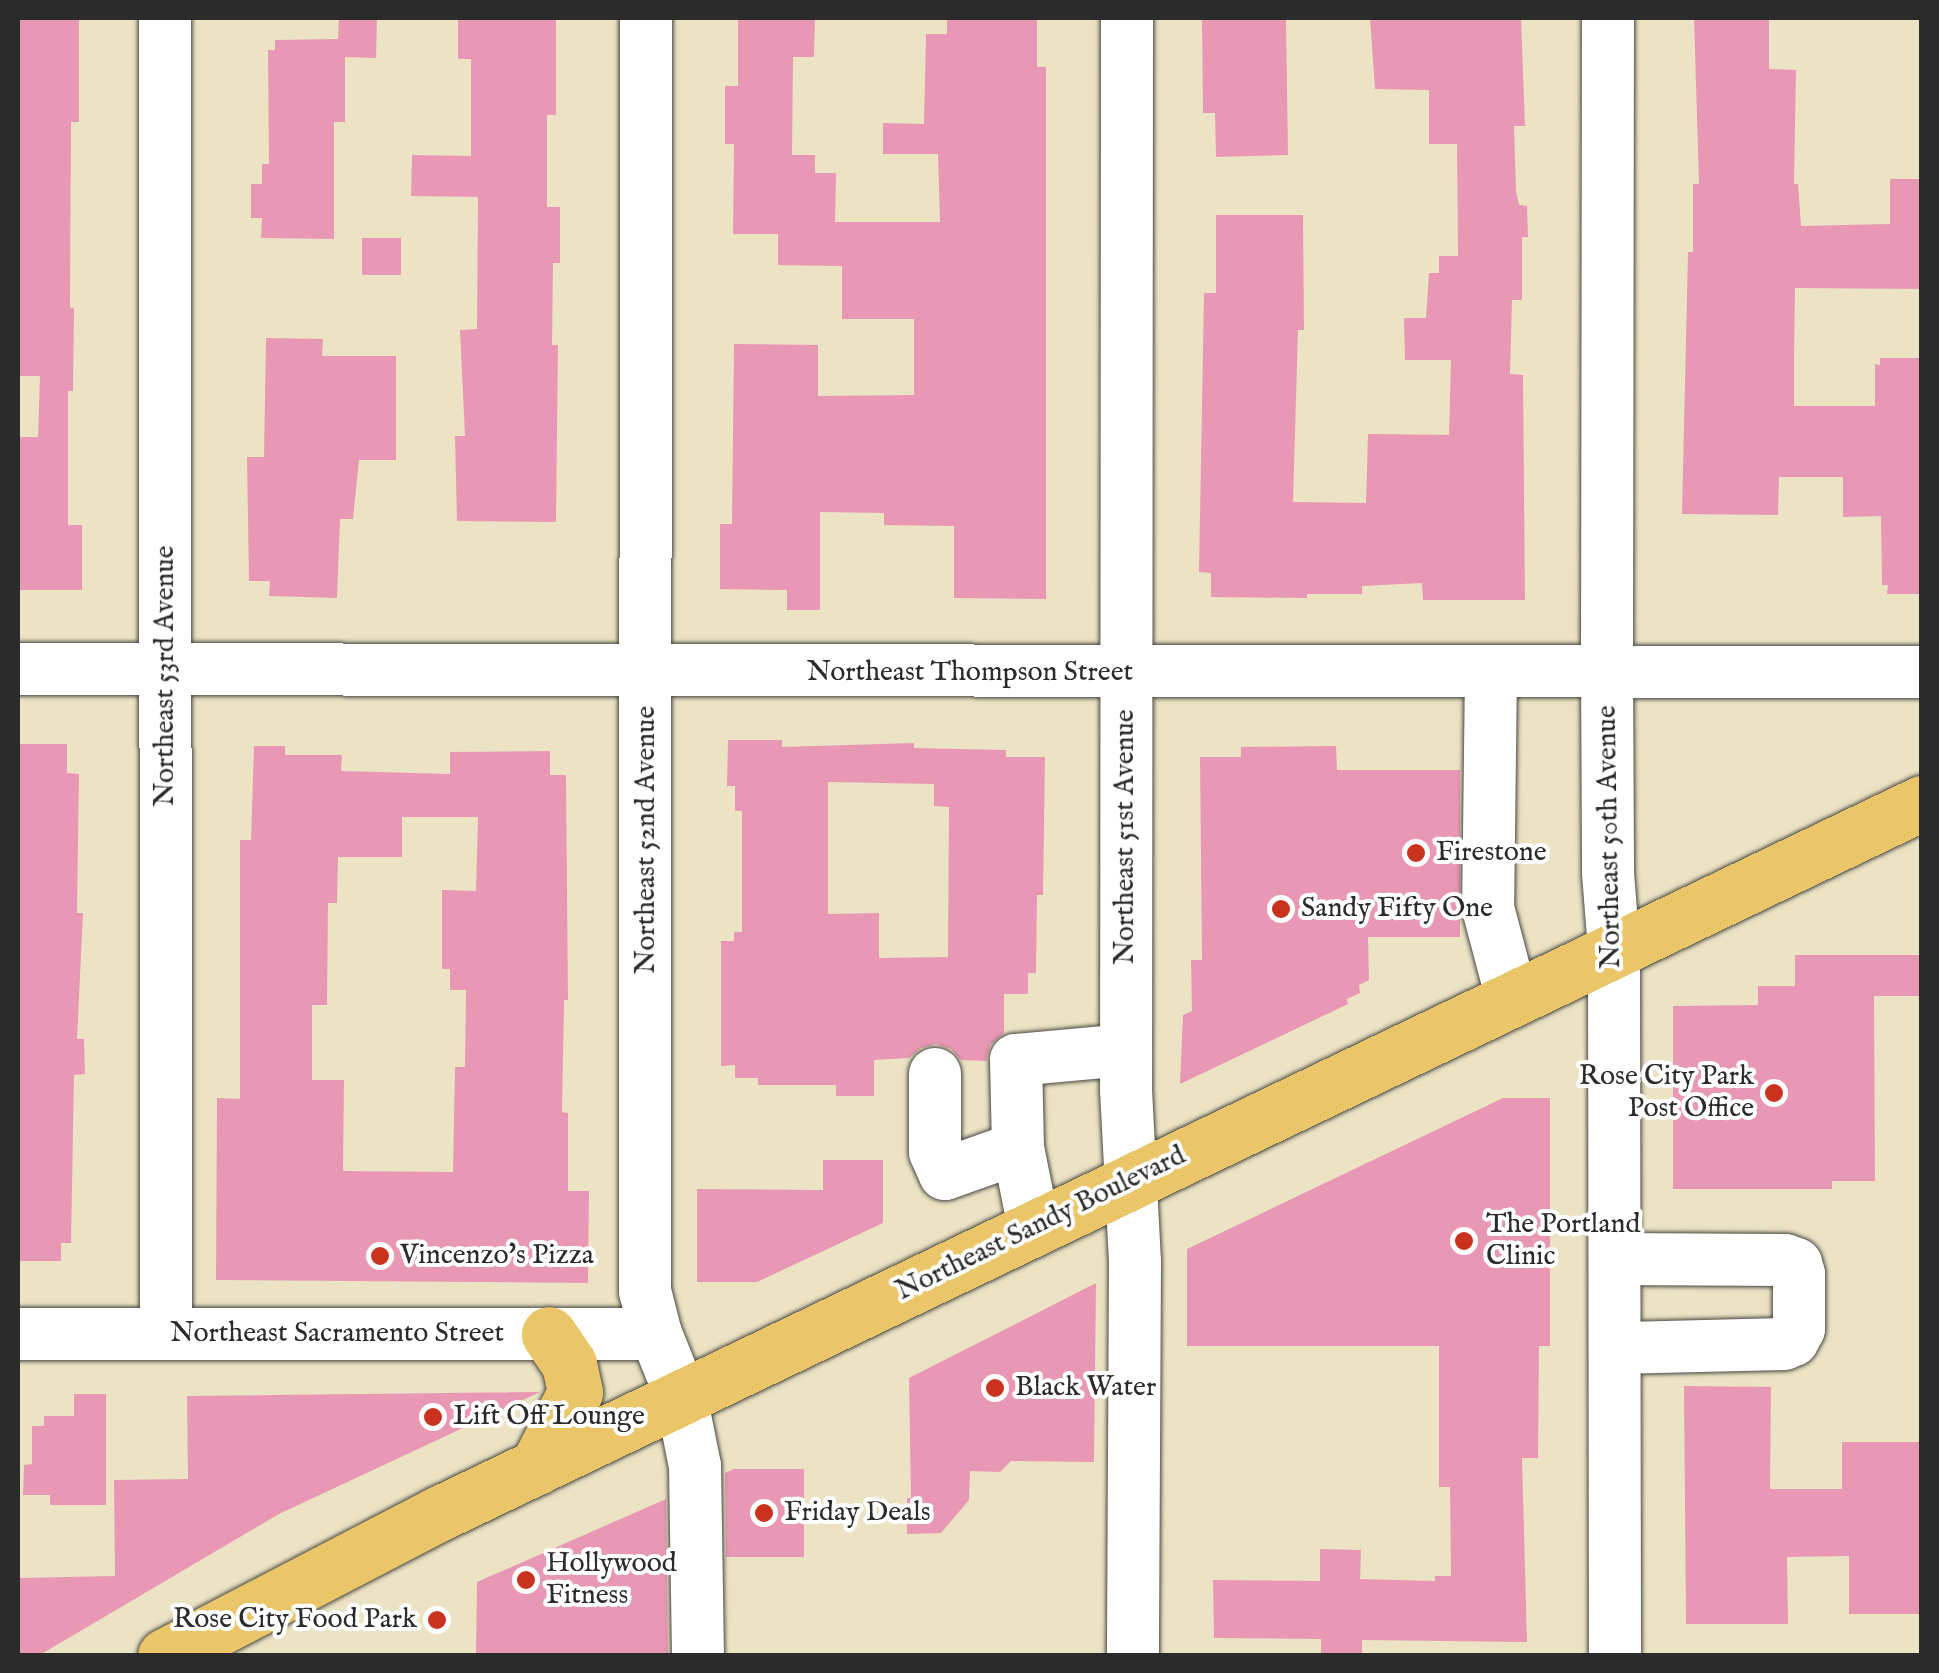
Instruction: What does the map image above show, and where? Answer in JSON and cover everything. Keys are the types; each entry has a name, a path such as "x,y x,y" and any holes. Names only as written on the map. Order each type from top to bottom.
{"main road":[{"name":"Northeast Sandy Boulevard","path":"165,1656 332,1566 681,1396 1922,803"},
{"path":"537,1466 574,1392 569,1364 549,1334"}],"street":[{"name":"Northeast 53rd Avenue","path":"166,18 166,1334"},
{"name":"Northeast 52nd Avenue","path":"646,18 645,1290 656,1334 681,1396 696,1466 698,1656"},
{"name":"Northeast 51st Avenue","path":"1127,18 1126,1050 1131,1181 1133,1656"},
{"name":"Northeast 50th Avenue","path":"1608,18 1607,670 1608,872 1614,950 1615,1656"},
{"name":"Northeast Thompson Street","path":"18,670 1922,672"},
{"path":"1491,671 1488,908 1512,999"},
{"path":"1034,1228 1018,1148 1016,1060 1126,1050"},
{"path":"935,1074 935,1152 944,1174 1018,1148"},
{"path":"1614,1259 1785,1260 1796,1264 1799,1274 1799,1329 1793,1340 1784,1344 1614,1348"},
{"name":"Northeast Sacramento Street","path":"18,1334 656,1334"}],"building":[{"path":"18,18 79,18 79,122 71,122 70,308 74,308 73,391 68,391 68,525 82,525 82,590 18,590 18,437 38,437 40,376 18,376"},
{"path":"339,18 377,18 376,58 345,57 345,122 334,122 334,239 261,238 262,218 251,218 251,184 262,184 262,164 269,164 268,50 275,50 275,40 338,39"},
{"path":"458,18 556,18 556,115 547,115 547,207 560,207 560,263 553,263 552,345 558,345 556,522 457,521 455,436 465,436 460,330 477,329 478,197 411,196 412,155 471,156 471,59 458,59"},
{"path":"738,18 815,18 814,57 793,57 792,155 815,155 815,173 836,173 835,222 940,222 938,154 883,154 883,123 924,124 926,34 947,34 947,18 1037,18 1037,67 1046,67 1046,599 954,598 954,526 884,525 884,513 820,512 820,610 787,610 787,590 720,589 720,524 732,524 734,344 818,345 818,396 914,395 914,319 842,319 842,266 778,265 778,234 733,234 734,144 725,144 725,86 738,86"},
{"path":"1202,18 1286,18 1288,155 1216,157 1215,113 1203,113"},
{"path":"1370,18 1521,18 1525,126 1514,126 1516,191 1519,205 1527,206 1528,237 1522,237 1522,300 1512,300 1510,374 1523,375 1525,600 1423,600 1422,583 1362,586 1362,594 1307,594 1307,598 1211,597 1211,573 1199,572 1204,293 1216,293 1216,215 1303,215 1304,330 1298,330 1293,502 1366,503 1368,434 1449,435 1451,360 1405,360 1404,318 1426,318 1429,273 1439,273 1439,256 1458,256 1457,144 1429,144 1429,90 1375,89"},
{"path":"1694,18 1769,18 1769,69 1796,70 1794,184 1798,184 1801,226 1890,224 1890,179 1922,179 1922,289 1795,288 1794,406 1875,406 1875,364 1880,365 1880,358 1922,358 1922,594 1887,594 1888,585 1882,585 1881,516 1843,517 1843,477 1779,477 1778,515 1682,514 1688,252 1693,252 1693,184 1699,184"},
{"path":"362,238 401,238 401,275 362,275"},
{"path":"266,338 323,339 322,356 396,356 396,460 359,460 353,519 340,519 337,598 269,596 270,581 249,581 247,457 264,457"},
{"path":"728,740 782,740 782,747 914,743 914,748 1006,750 1006,757 1045,757 1043,895 1037,895 1036,973 1028,973 1028,994 1004,994 1004,1033 990,1045 986,1061 961,1060 951,1049 936,1044 921,1048 909,1058 874,1060 874,1096 836,1096 836,1085 758,1085 758,1078 735,1078 735,1065 721,1066 721,941 734,941 734,932 742,932 742,811 735,811 735,786 727,786","holes":["828,782 934,784 934,806 949,807 948,957 879,958 879,913 828,914"]},
{"path":"18,744 67,744 67,773 79,774 77,913 83,913 77,1039 84,1039 85,1074 74,1075 71,1243 61,1243 61,1261 18,1261"},
{"path":"254,746 285,746 285,755 342,755 341,771 450,774 450,752 550,751 550,775 566,775 568,1000 564,1000 562,1112 568,1113 568,1191 589,1191 588,1283 216,1280 217,1098 240,1099 240,840 251,840","holes":["402,817 478,817 476,891 442,890 442,969 450,969 450,990 466,990 465,1067 455,1067 453,1172 343,1171 344,1080 312,1080 312,1005 327,1005 328,903 337,903 338,857 402,857"]},
{"name":"Sandy Fifty One","path":"1336,746 1337,770 1460,770 1460,937 1368,937 1369,980 1359,985 1360,993 1347,999 1348,1004 1180,1084 1183,1015 1192,1011 1191,960 1202,960 1200,757 1241,757 1241,747"},
{"name":"Rose City Park Post Office","path":"1795,955 1922,955 1922,996 1874,996 1875,1181 1832,1181 1832,1189 1673,1189 1673,1006 1758,1005 1758,986 1795,986"},
{"path":"1503,1098 1550,1098 1550,1346 1539,1346 1538,1458 1522,1458 1527,1642 1362,1640 1362,1656 1321,1656 1321,1639 1214,1638 1213,1580 1320,1581 1320,1549 1361,1550 1360,1579 1435,1581 1435,1576 1451,1576 1450,1487 1439,1487 1439,1346 1187,1346 1187,1249"},
{"path":"823,1160 883,1160 883,1223 757,1282 697,1282 697,1189 823,1190"},
{"path":"1096,1283 1094,1462 1011,1461 1000,1472 970,1471 969,1500 941,1533 907,1534 907,1498 911,1498 909,1378"},
{"path":"1684,1386 1771,1387 1770,1489 1842,1489 1842,1442 1922,1442 1922,1614 1849,1614 1849,1556 1787,1557 1788,1624 1686,1624"},
{"path":"540,1392 279,1514 38,1656 18,1656 18,1578 115,1576 114,1480 188,1479 187,1396"},
{"path":"74,1394 106,1394 106,1505 50,1505 50,1495 23,1495 24,1465 32,1464 32,1426 44,1426 44,1416 74,1416"},
{"name":"Friday Deals","path":"734,1469 804,1469 804,1557 726,1557 725,1473"},
{"path":"666,1499 668,1656 476,1656 477,1582"}],"place":[{"name":"Firestone","path":"1416,853"},
{"name":"Sandy Fifty One","path":"1281,909"},
{"name":"Rose City Park Post Office","path":"1774,1093"},
{"name":"The Portland Clinic","path":"1464,1241"},
{"name":"Vincenzo's Pizza","path":"380,1256"},
{"name":"Black Water","path":"995,1388"},
{"name":"Lift Off Lounge","path":"433,1417"},
{"name":"Friday Deals","path":"764,1513"},
{"name":"Hollywood Fitness","path":"526,1580"},
{"name":"Rose City Food Park","path":"437,1620"}]}
